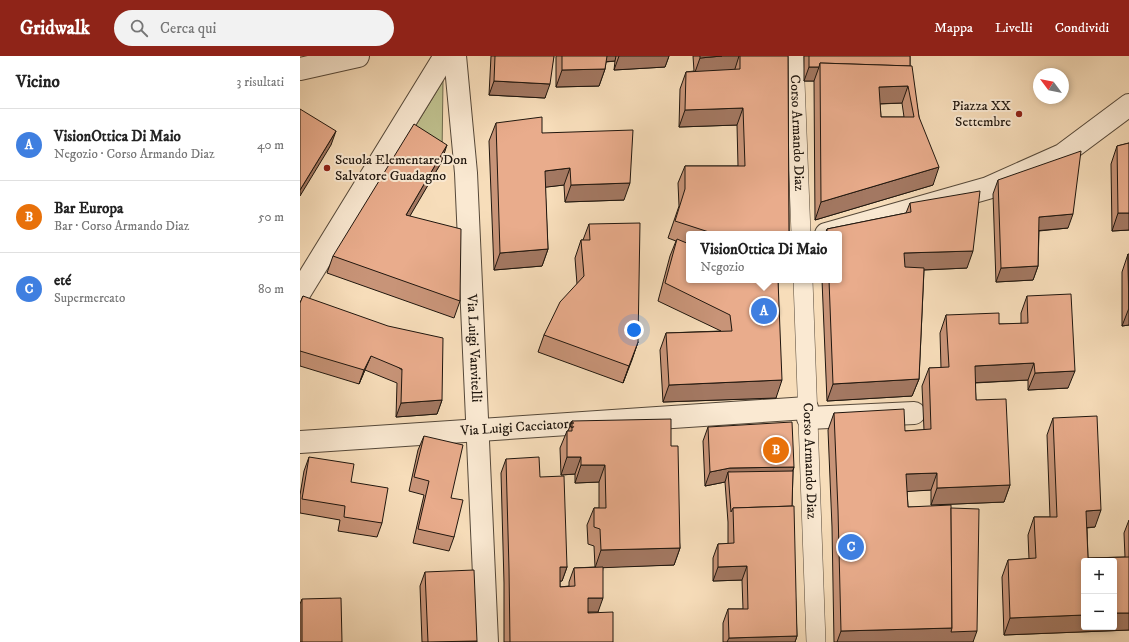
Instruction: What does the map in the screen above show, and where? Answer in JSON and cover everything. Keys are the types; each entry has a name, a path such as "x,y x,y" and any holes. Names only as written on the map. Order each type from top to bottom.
{"street":[{"path":"300,69 358,56"},
{"path":"300,292 445,56"},
{"name":"Via Luigi Vanvitelli","path":"455,56 466,173 487,642"},
{"name":"Corso Armando Diaz","path":"794,56 801,231"},
{"path":"837,231 988,188 1062,156 1129,105"},
{"name":"Corso Armando Diaz","path":"802,283 816,642"},
{"name":"Via Luigi Cacciatore","path":"300,442 478,430 807,413 914,413"}],"green space":[{"path":"443,81 442,155 410,135"}],"building":[{"path":"495,56 554,56 550,84 494,81"},
{"path":"562,56 607,56 605,69 562,70"},
{"path":"700,56 722,56 700,58"},
{"path":"740,56 788,56 789,231 706,231 675,221 685,189 685,166 745,166 743,108 685,110 686,72 740,69"},
{"path":"809,56 910,56 910,66 820,63 819,67 809,67"},
{"path":"820,63 912,66 919,117 939,167 821,202","holes":["908,86 914,117 881,117 879,87"]},
{"path":"300,109 336,131 300,190"},
{"path":"542,117 542,133 633,130 630,183 571,185 570,168 545,171 548,249 500,253 496,123"},
{"path":"414,124 447,145 406,215 461,229 460,301 333,256"},
{"path":"1129,143 1129,213 1118,213 1117,146"},
{"path":"1081,151 1073,214 1039,217 1038,266 1001,268 998,180"},
{"path":"980,191 973,251 904,253 905,267 924,268 919,379 833,384 829,283 842,283 842,231 827,231 827,229 911,212 910,203"},
{"path":"640,223 638,342 629,366 544,335 560,302 584,276 581,240 590,240 589,224"},
{"path":"677,239 686,243 686,283 778,283 782,380 669,385 666,333 732,331 730,315 665,283"},
{"path":"1128,254 1129,254 1129,308"},
{"path":"1071,294 1075,371 1035,373 1034,363 975,366 976,400 1006,399 1010,485 937,488 937,473 906,474 908,507 951,505 952,628 841,631 834,413 904,409 905,431 931,429 929,368 949,367 946,315 999,313 999,324 1028,323 1027,296"},
{"path":"303,296 388,326 443,338 442,400 401,403 402,369 371,356 364,370 300,351 300,303"},
{"path":"1097,416 1101,510 1086,511 1088,558 1081,558 1081,615 1010,618 1008,560 1036,558 1034,517 1057,517 1053,418"},
{"path":"671,419 671,446 678,446 680,548 601,550 600,529 594,527 594,508 606,508 605,465 581,465 581,457 567,457 567,431 572,431 572,421"},
{"path":"792,422 794,467 730,468 710,472 708,427"},
{"path":"424,436 463,445 451,498 463,500 454,537 418,529 429,481 414,477"},
{"path":"309,457 354,464 351,482 388,488 382,523 344,517 345,506 302,499"},
{"path":"539,457 540,477 564,476 567,567 560,567 560,587 575,586 574,568 603,567 603,598 588,598 588,613 613,612 613,642 510,642 506,459"},
{"path":"793,471 792,506 733,508 731,512 728,472"},
{"path":"794,506 797,636 729,638 728,609 748,609 747,566 718,567 718,544 734,543 733,508"},
{"path":"951,508 979,509 977,631 951,632"},
{"path":"1129,557 1129,613 1117,613 1117,558 1088,558"},
{"path":"474,570 477,641 428,642 425,572"},
{"path":"341,598 342,642 302,642 302,599"}],"place":[{"name":"Piazza XX Settembre","path":"1019,114"},
{"name":"Scuola Elementare Don Salvatore Guadagno","path":"327,168"},
{"name":"VisionOttica Di Maio","path":"764,311"},
{"name":"Bar Europa","path":"776,450"},
{"name":"eté","path":"851,547"}]}
